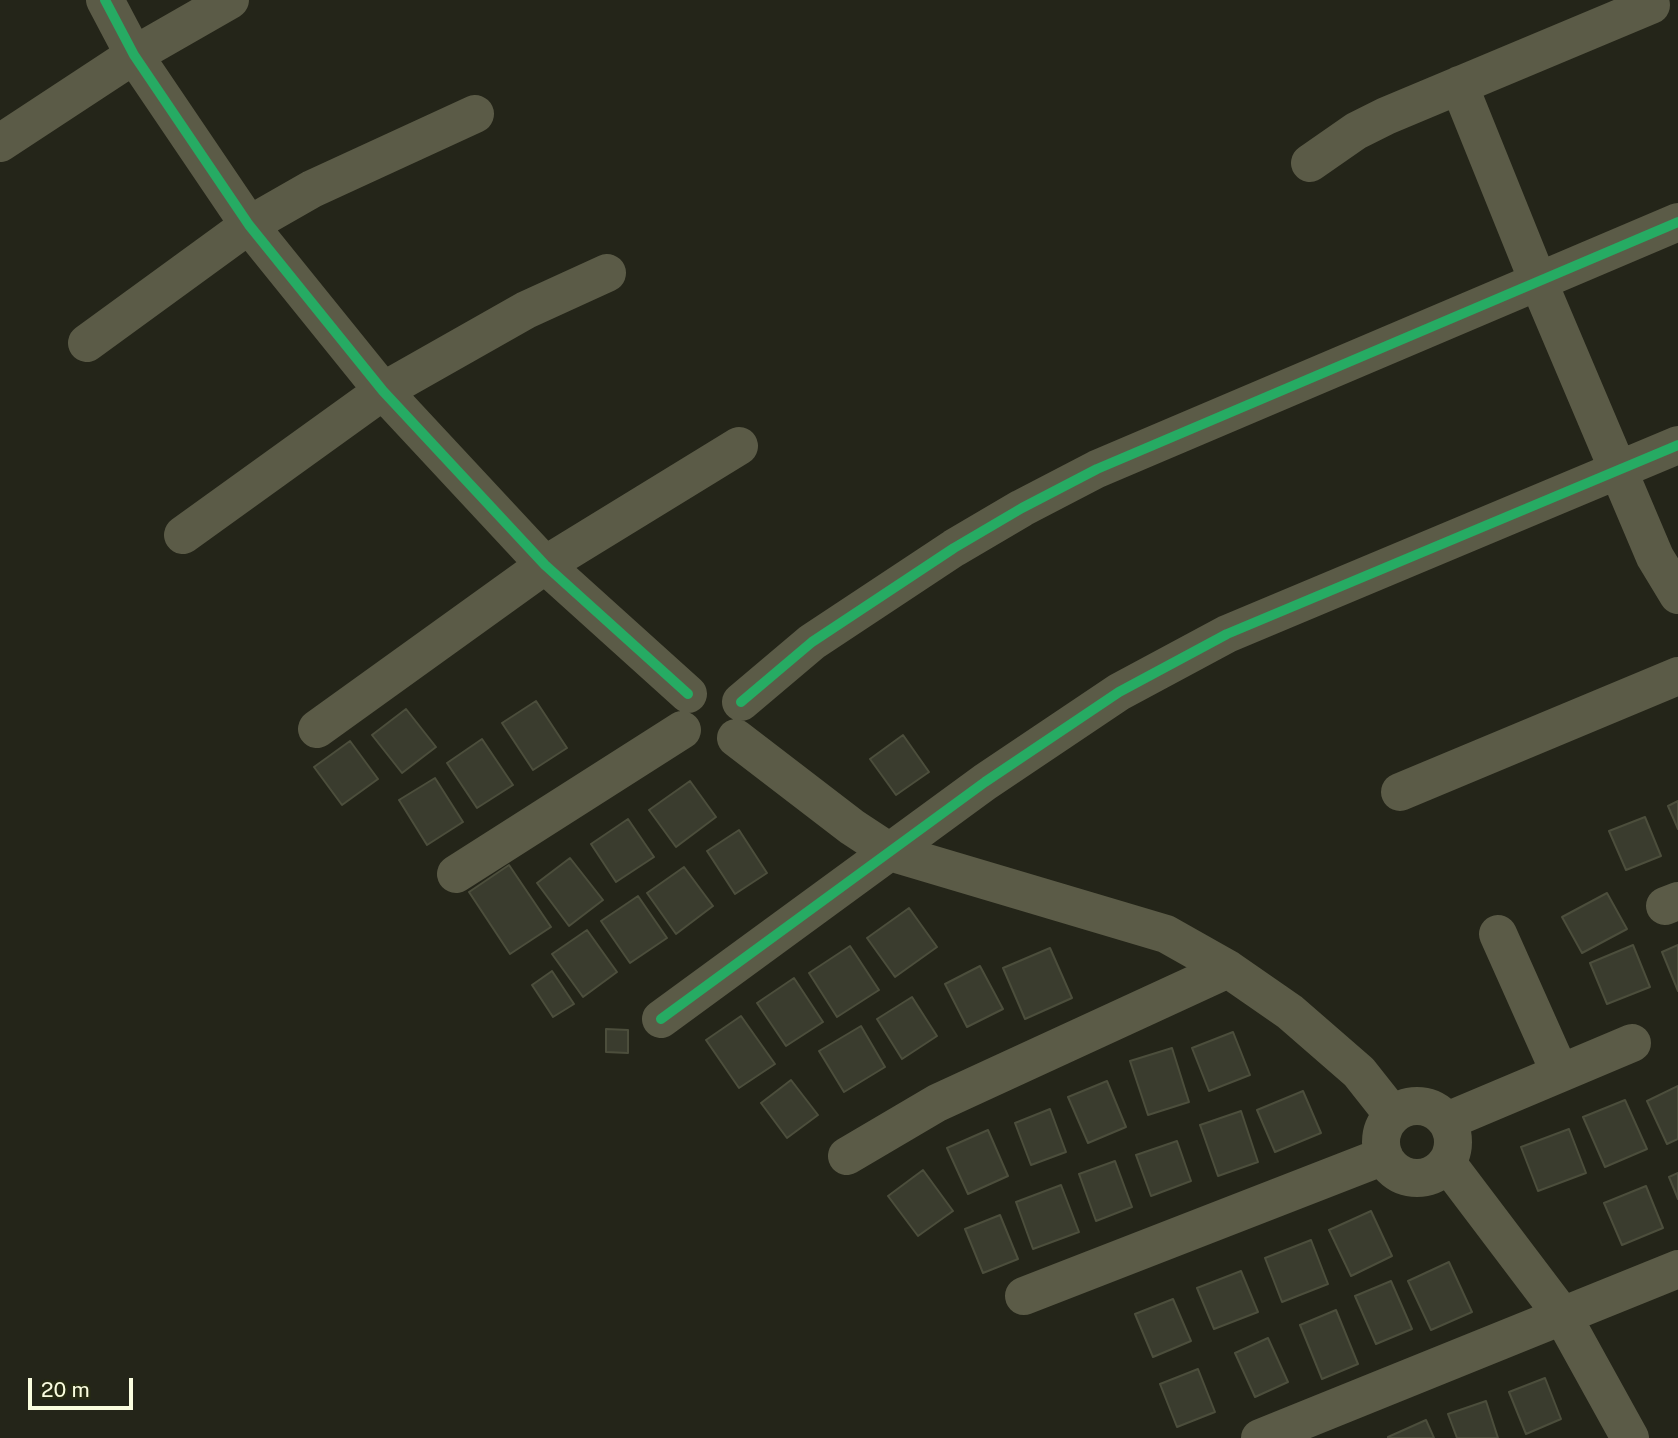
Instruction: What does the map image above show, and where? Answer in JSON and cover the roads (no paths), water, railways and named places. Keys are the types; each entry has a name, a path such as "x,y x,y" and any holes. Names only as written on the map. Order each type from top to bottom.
{"street":[{"path":"105,0 134,55 249,225 383,391 685,712 690,740 701,746 714,748 725,745 738,720 812,642 954,548 1022,508 1097,469 1678,222"},
{"path":"0,143 134,55 230,0"},
{"path":"1310,163 1356,131 1651,5"},
{"path":"1459,85 1617,469 1655,557 1678,595"},
{"path":"87,343 249,225 312,189 475,114"},
{"path":"183,535 383,391 526,310 607,273"},
{"path":"661,1019 985,782 1119,692 1227,634 1678,445"},
{"path":"317,729 545,565 739,446"},
{"path":"1399,792 1678,676"},
{"path":"456,874 685,712 701,685 716,684 730,690 738,720 852,827 890,852 1166,934 1228,969 1290,1012 1359,1072 1393,1115"},
{"path":"1497,934 1560,1073"},
{"path":"847,1156 937,1103 1228,969"},
{"path":"1447,1121 1632,1043"},
{"path":"1421,1106 1435,1111 1447,1121 1452,1134 1453,1149 1447,1163 1436,1173 1421,1178 1406,1176 1393,1169 1384,1156 1381,1142 1384,1128 1393,1115 1406,1107 1421,1106"},
{"path":"1024,1296 1384,1156"},
{"path":"1447,1163 1562,1315 1630,1438"},
{"path":"1260,1438 1678,1269"}]}
